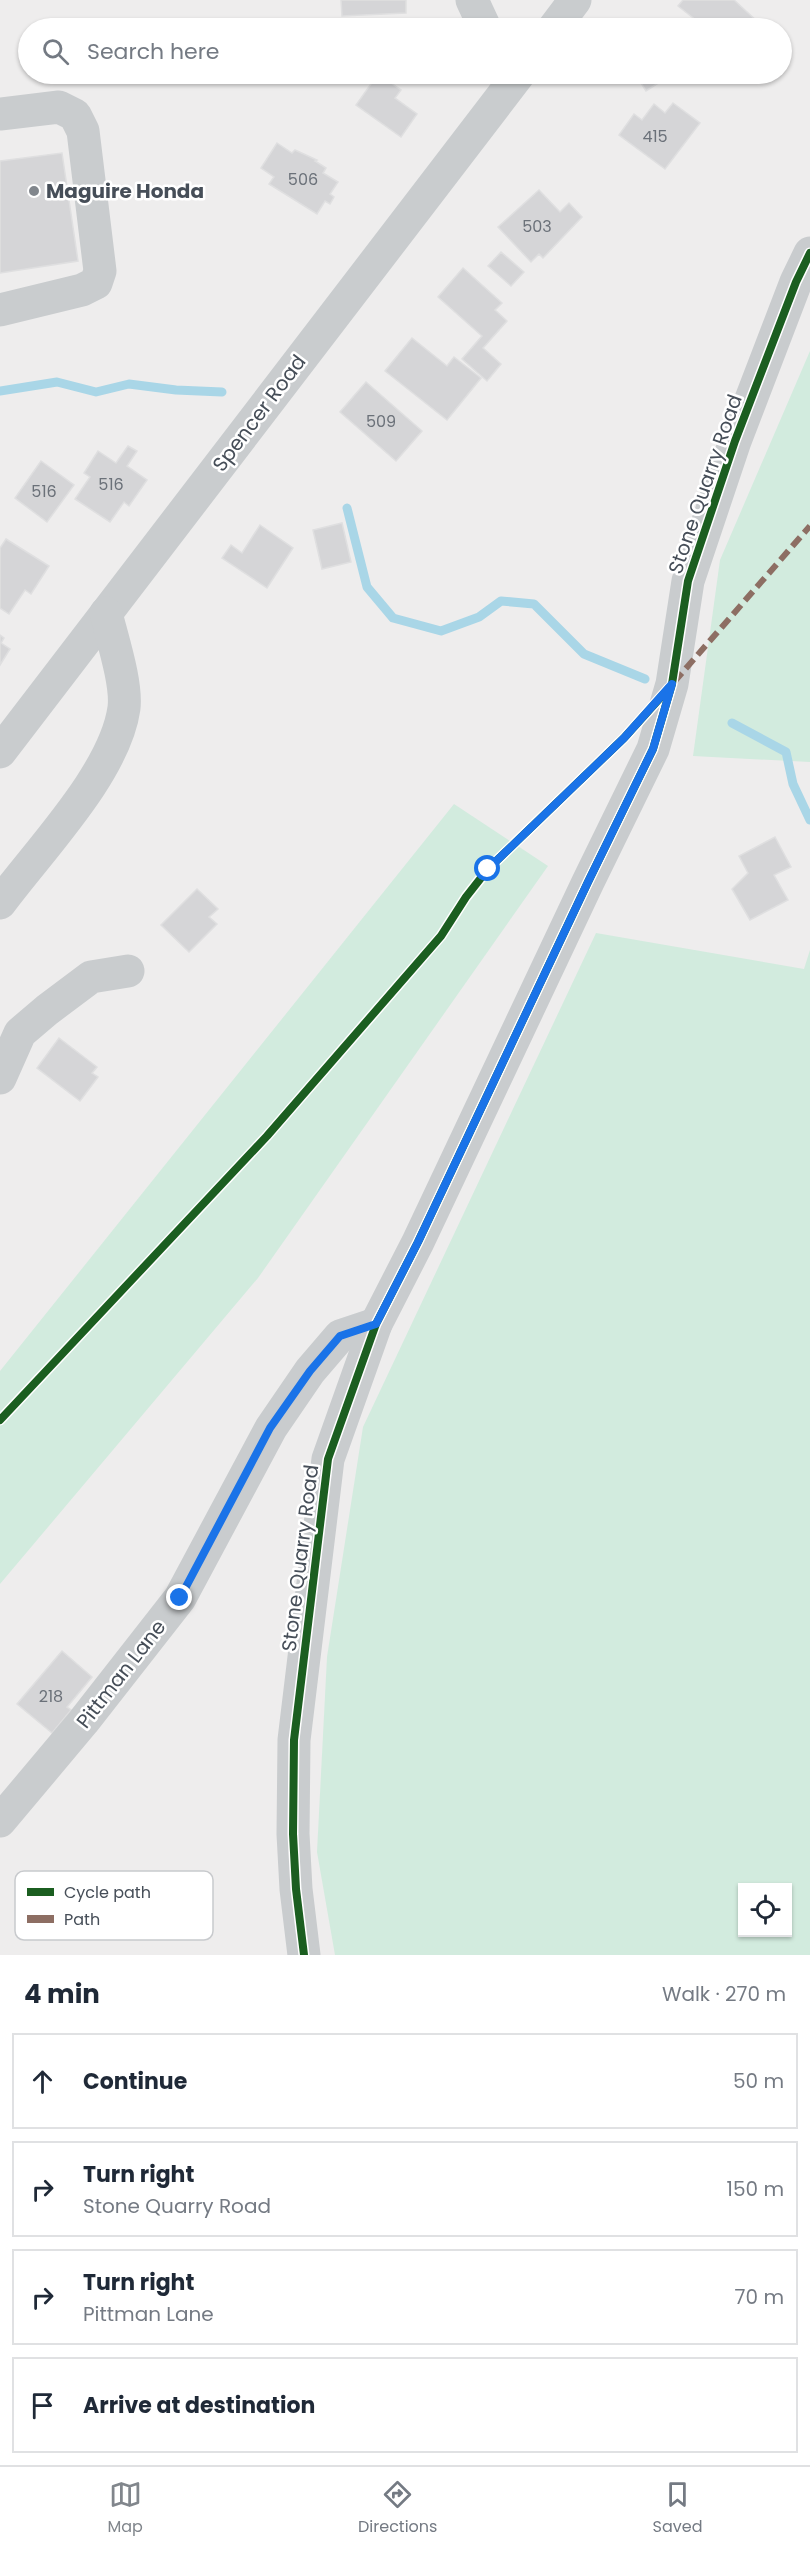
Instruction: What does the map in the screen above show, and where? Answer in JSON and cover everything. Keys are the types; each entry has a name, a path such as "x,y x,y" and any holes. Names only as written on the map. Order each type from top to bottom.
{"street":[{"path":"472,0 480,18"},
{"path":"562,18 576,0"},
{"name":"Spencer Road","path":"0,752 511,84"},
{"path":"0,114 59,106 75,115 83,131 100,271 96,283 82,290 0,310"},
{"name":"Stone Quarry Road","path":"304,1955 296,1889 293,1834 294,1740 328,1459 376,1324 418,1242 653,749 672,684 688,581 735,441 796,282 810,253"},
{"path":"0,903 85,794 112,747 124,707 120,669 106,613"},
{"path":"0,1078 20,1033 47,1010 91,977 128,971"},
{"name":"Pittman Lane","path":"0,1821 83,1722 180,1598 270,1428 310,1371 340,1336 376,1324"}],"green space":[{"path":"810,351 810,762 693,756 720,560"},
{"path":"454,804 548,866 258,1278 0,1584 0,1371"},
{"path":"596,933 804,969 810,950 810,1955 335,1955 317,1852 327,1657 363,1427"}],"building":[{"path":"341,0 406,0 406,13 342,16"},
{"path":"683,0 734,0 754,18 693,18 678,6"},
{"path":"371,84 392,84 401,90 395,98 417,114 401,137 356,105"},
{"path":"642,84 657,84 646,91"},
{"path":"673,103 700,123 665,169 619,135 634,114 642,120 654,104 665,113"},
{"path":"277,143 292,153 295,150 317,160 315,161 326,168 323,173 338,182 330,194 334,197 330,204 325,201 317,214 269,184 274,177 261,168"},
{"name":"Maguire Honda","path":"62,153 78,261 0,273 0,161"},
{"path":"539,190 560,212 569,203 582,217 543,258 539,254 531,262 498,227"},
{"path":"501,252 524,272 511,286 488,266"},
{"path":"463,268 502,303 495,310 507,321 483,348 501,364 487,381 462,359 482,336 438,297"},
{"path":"412,338 447,366 454,357 481,378 447,420 385,371"},
{"path":"366,382 422,431 396,461 340,412"},
{"path":"128,446 137,451 127,466 147,480 129,506 124,502 110,522 75,499 90,477 84,473 98,451 116,463"},
{"path":"41,461 74,485 47,522 15,498"},
{"path":"342,523 351,562 322,569 313,530"},
{"path":"260,525 293,548 267,588 222,558 231,545 242,553"},
{"path":"6,539 49,566 31,594 25,590 9,614 0,608 0,548"},
{"path":"0,635 4,638 1,643 10,649 0,665"},
{"path":"775,837 791,867 774,875 788,900 750,920 732,889 748,873 739,856"},
{"path":"197,889 218,909 209,917 217,924 189,952 161,925"},
{"path":"59,1038 97,1067 92,1073 98,1077 80,1101 37,1068"},
{"path":"62,1651 92,1677 67,1707 71,1710 52,1733 17,1704"}],"waterway":[{"path":"0,391 57,382 96,392 129,384 176,390 222,392"},
{"path":"347,508 367,587 393,618 441,631 479,617 501,601 534,604 584,654 645,679"},
{"path":"732,723 786,752 793,784 810,820"}],"marked path":[{"path":"674,682 810,526"}],"cycle path":[{"path":"304,1955 296,1889 293,1834 294,1740 328,1459 376,1324 418,1242 653,749 672,684 688,581 735,441 796,282 810,253"},
{"path":"0,1420 267,1136 441,936 466,897 488,869 624,738 669,688"}],"place":[{"name":"Maguire Honda","path":"34,191"}],"route":[{"path":"180,1598 270,1428 310,1371 340,1336 376,1324 418,1242 653,749 672,684 624,738 488,869"}]}
